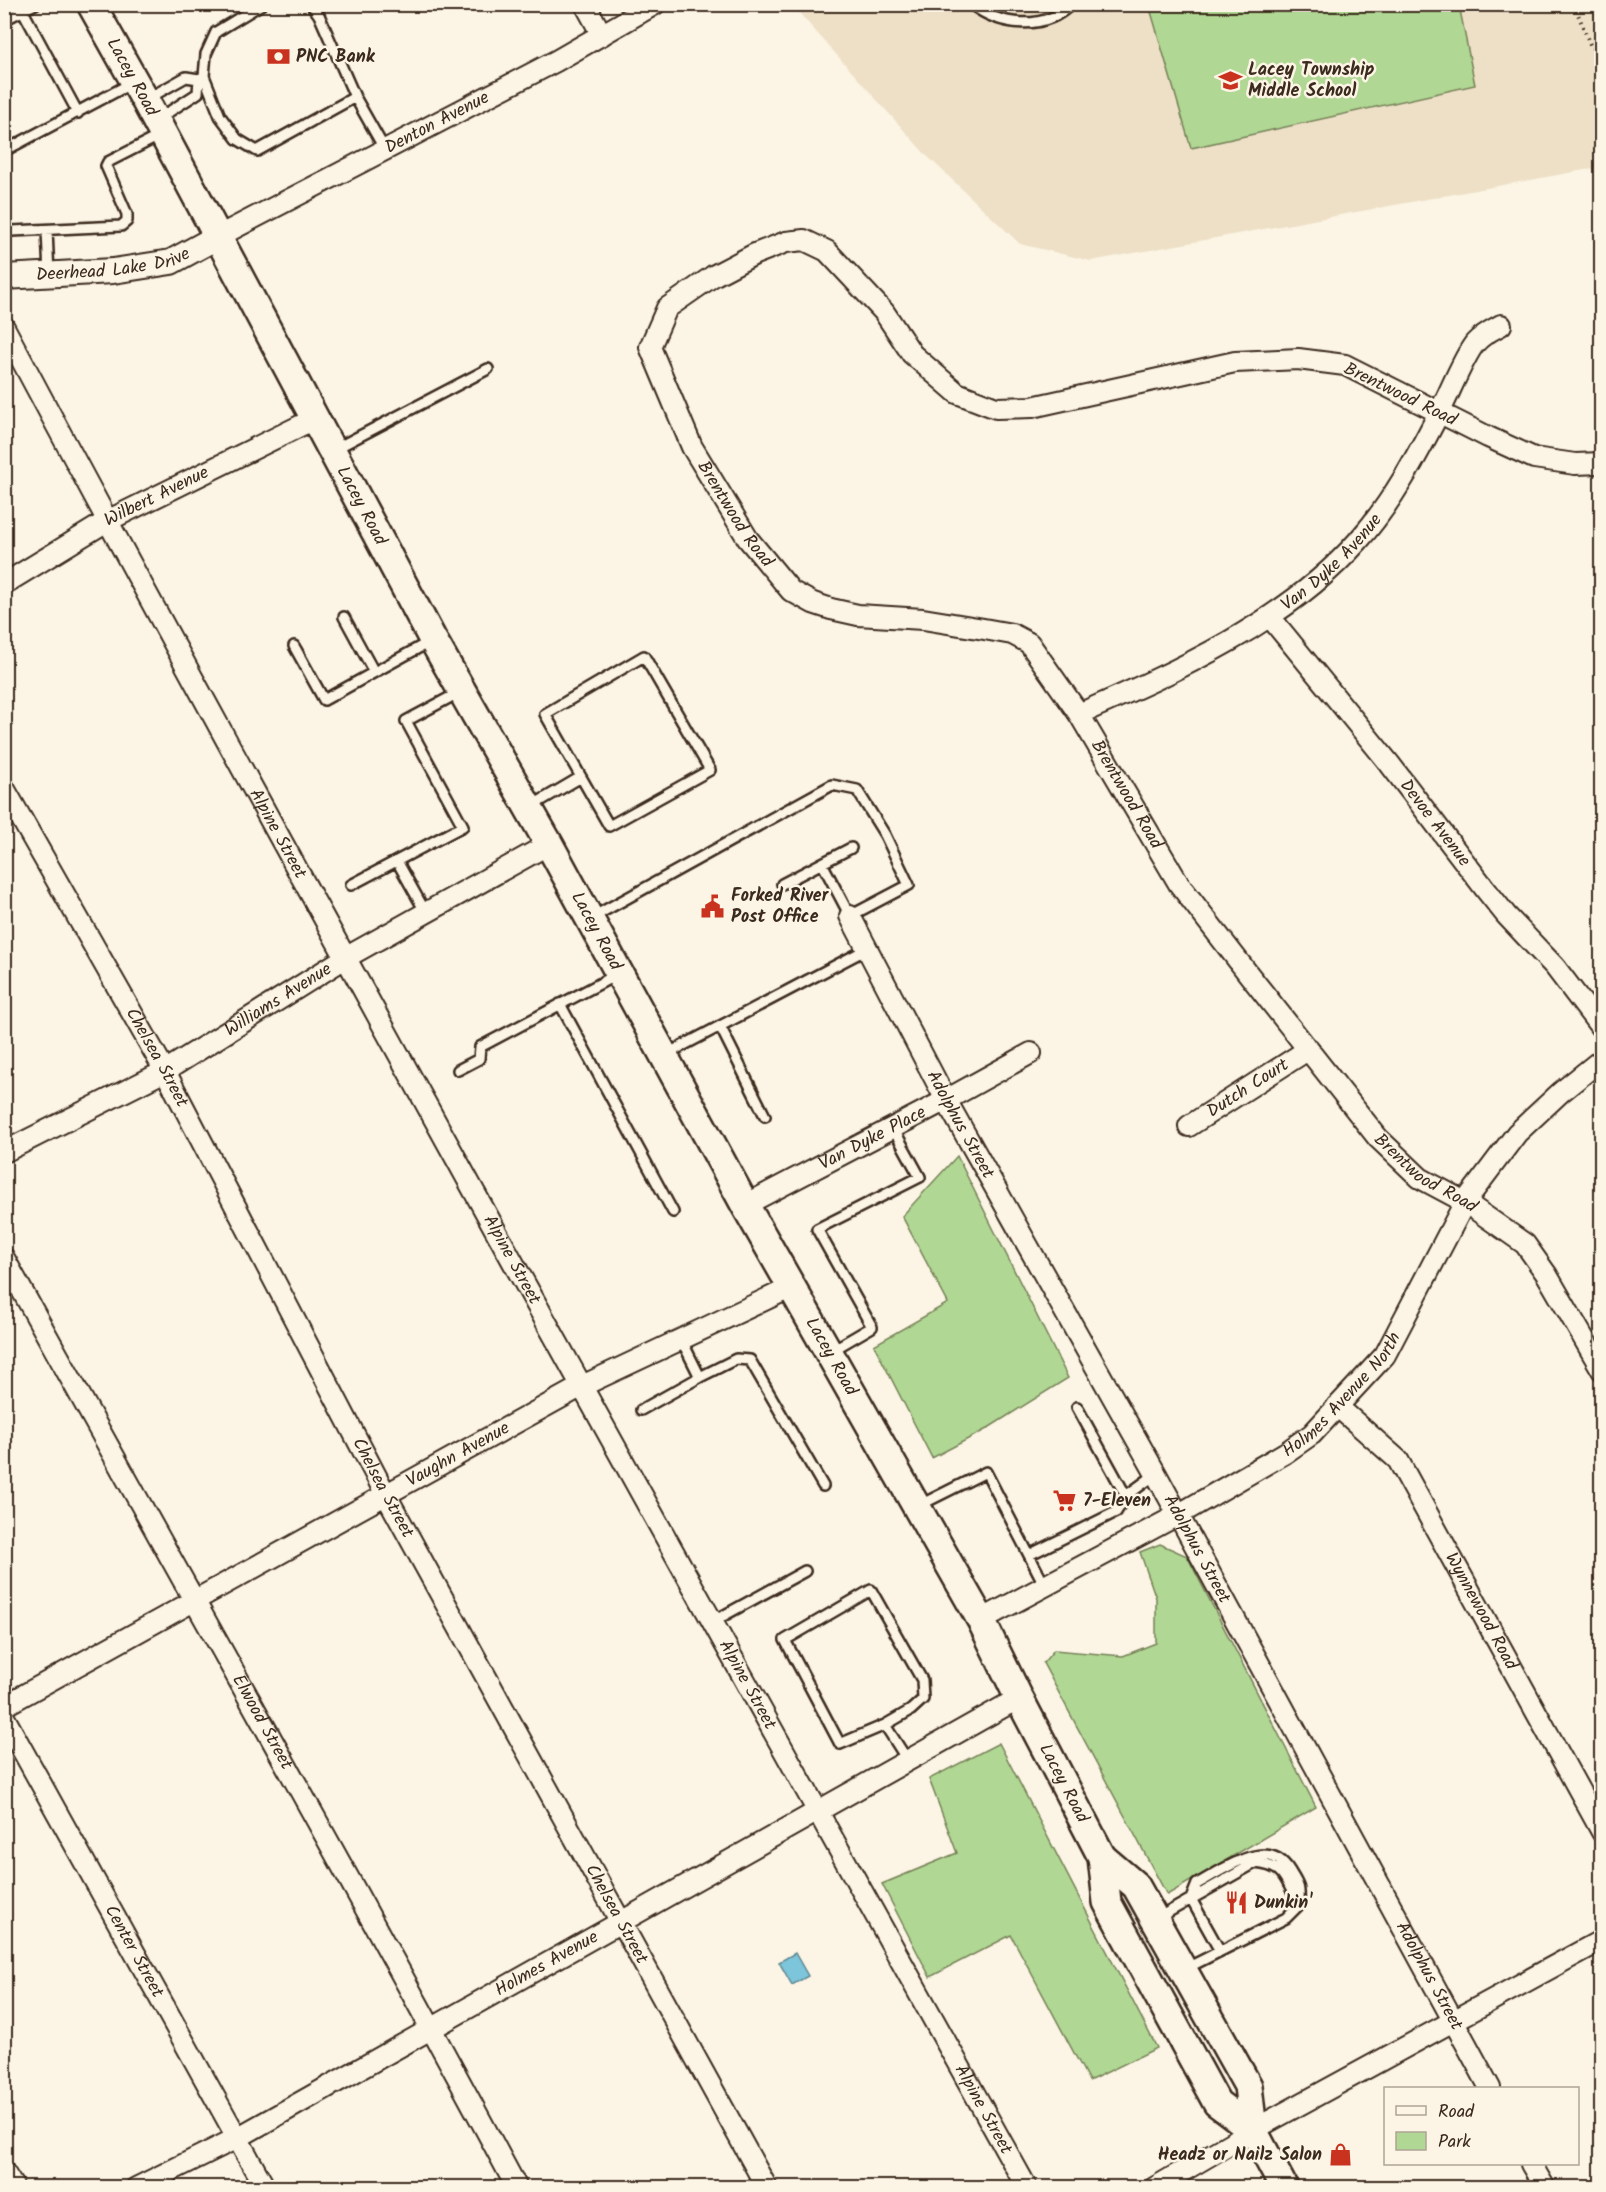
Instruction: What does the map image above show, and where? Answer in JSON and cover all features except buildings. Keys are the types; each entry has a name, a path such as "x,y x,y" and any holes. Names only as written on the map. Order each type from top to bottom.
{"main road":[{"name":"Lacey Road","path":"91,4 150,109 433,640 549,844 745,1205 981,1620 1018,1698 1102,1857 1107,1902 1217,2103 1253,2130"},
{"name":"Lacey Road","path":"1102,1857 1136,1886 1248,2086 1253,2130 1284,2187"}],"street":[{"path":"585,4 602,35"},
{"name":"Denton Avenue","path":"217,237 602,35 655,4"},
{"name":"Deerhead Lake Drive","path":"4,277 113,272 171,262 217,237"},
{"name":"Brentwood Road","path":"1602,463 1575,464 1534,458 1345,365 1298,359 1235,362 1032,407 996,408 957,393 912,354 884,312 827,251 804,240 786,242 755,254 713,276 667,308 650,347 692,447 748,538 791,591 813,603 858,615 923,619 1012,634 1029,642 1078,714 1179,884 1378,1138 1420,1178 1465,1202 1525,1244 1547,1275 1602,1370"},
{"name":"Van Dyke Avenue","path":"1078,714 1164,677 1270,617 1324,574 1358,542 1390,500 1439,413 1474,344 1486,333 1501,325"},
{"name":"Alpine Street","path":"4,327 345,958 1026,2187"},
{"name":"Wilbert Avenue","path":"4,584 107,521 315,419"},
{"name":"Devoe Avenue","path":"1270,617 1389,763 1486,890 1555,967 1602,1029"},
{"name":"Chelsea Street","path":"4,788 165,1071 386,1495 767,2187"},
{"name":"Williams Avenue","path":"4,1152 165,1071 345,958 549,844"},
{"name":"Adolphus Street","path":"850,916 946,1100 1156,1474 1489,2087"},
{"name":"Dutch Court","path":"1189,1126 1309,1049"},
{"name":"Van Dyke Place","path":"745,1205 946,1100 1030,1053"},
{"name":"Holmes Avenue North","path":"981,1620 1178,1515 1285,1453 1312,1434 1385,1355 1465,1202 1517,1133 1561,1092 1602,1059"},
{"name":"Elwood Street","path":"4,1258 517,2187"},
{"name":"Vaughn Avenue","path":"4,1706 582,1386 792,1287"},
{"name":"Wynnewood Road","path":"1337,1406 1398,1460 1602,1832"},
{"name":"Holmes Avenue","path":"136,2187 237,2138 1018,1698"},
{"name":"Center Street","path":"4,1717 265,2187"},
{"path":"1154,2187 1452,2020 1602,1940"},
{"path":"1533,2165 1545,2187"},
{"path":"4,2172 14,2187"}],"lane":[{"path":"4,20 35,4"},
{"path":"4,152 78,113 150,109 198,93 206,54 216,32 262,4"},
{"path":"310,4 319,15 355,97 385,150"},
{"path":"971,4 992,18 1022,23 1048,21 1071,4"},
{"path":"23,10 78,113"},
{"path":"4,225 12,231 121,226 127,221 127,214 106,166 108,162 150,109 186,77 201,78"},
{"path":"201,78 220,116 237,139 257,151 355,97"},
{"path":"47,230 50,275"},
{"path":"331,451 488,369"},
{"path":"344,617 374,672"},
{"path":"294,646 324,700 433,640"},
{"path":"645,656 710,770 609,826 581,777 545,714 645,656"},
{"path":"351,885 463,826 406,721 462,691"},
{"path":"528,808 581,777"},
{"path":"588,919 832,785 857,790 885,835 909,885 850,916 822,863"},
{"path":"782,884 851,848"},
{"path":"397,861 426,913"},
{"path":"663,1056 867,949"},
{"path":"458,1070 479,1059 480,1047 618,974"},
{"path":"560,1005 673,1212"},
{"path":"720,1026 765,1116"},
{"path":"829,1352 872,1327 817,1229 920,1177 893,1128"},
{"path":"681,1339 700,1377"},
{"path":"641,1410 736,1359 750,1360 823,1486"},
{"path":"1077,1407 1126,1496"},
{"path":"916,1507 986,1472 1046,1586"},
{"path":"1029,1555 1116,1512 1126,1496 1156,1474"},
{"path":"712,1622 805,1570"},
{"path":"871,1590 922,1680 923,1699 911,1710 885,1725 840,1744 785,1640 871,1590"},
{"path":"885,1725 908,1761"},
{"path":"1155,1920 1255,1863 1269,1864 1279,1869 1299,1905 1286,1918 1183,1970"},
{"path":"1191,1899 1220,1951"}],"path":[{"path":"1574,4 1592,47 1602,54"}],"shaded area":[{"name":"Lacey Township Middle School","path":"792,5 1601,5 1601,167 1091,261 1020,244 926,155"}],"green space":[{"path":"1149,5 1459,5 1475,85 1191,148"},
{"path":"957,1156 1068,1378 985,1430 932,1458 874,1345 948,1303 902,1216"},
{"path":"1160,1544 1187,1556 1316,1807 1167,1895 1043,1663 1054,1650 1123,1656 1156,1643 1156,1598 1140,1552"},
{"path":"999,1743 1157,2048 1089,2081 1011,1935 930,1977 882,1884 957,1853 929,1779"}],"water":[{"path":"795,1953 808,1976 792,1985 779,1962"}],"place":[{"name":"PNC Bank","path":"278,57"},
{"name":"Lacey Township Middle School","path":"1230,80"},
{"name":"Forked River Post Office","path":"713,906"},
{"name":"7-Eleven","path":"1065,1501"},
{"name":"Dunkin'","path":"1236,1903"},
{"name":"Headz or Nailz Salon","path":"1340,2155"}]}
